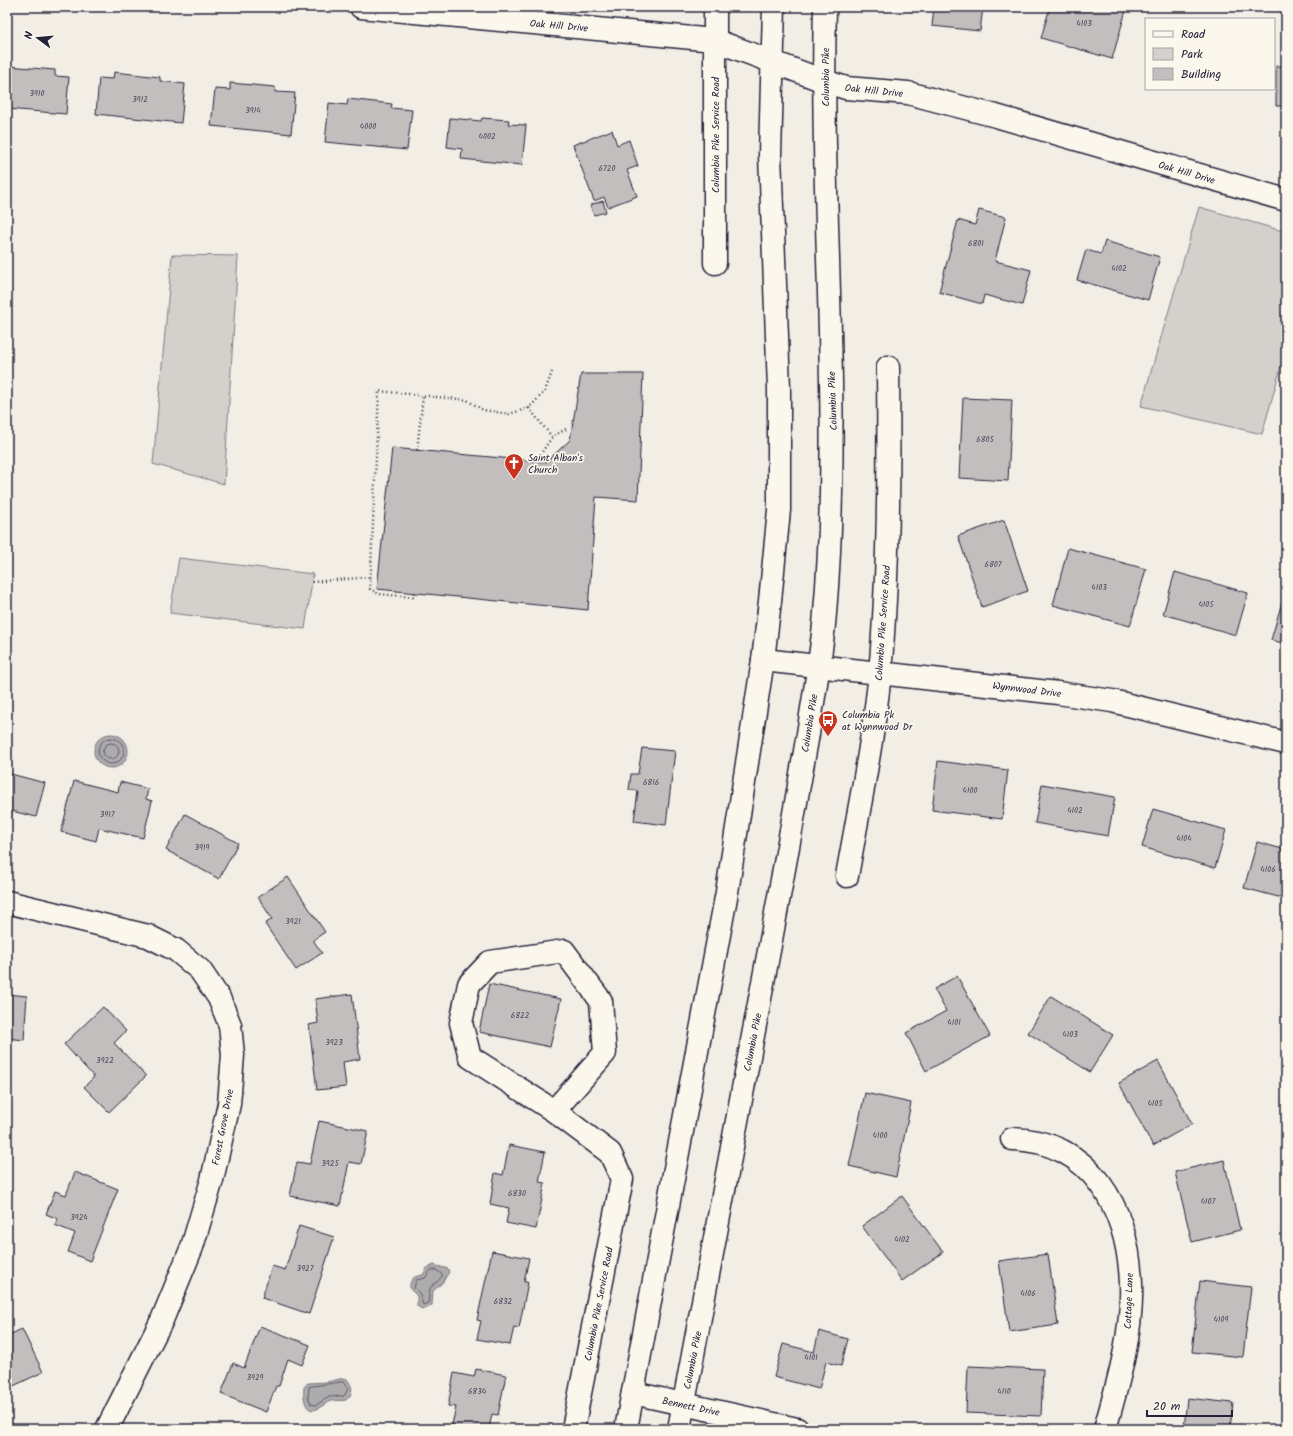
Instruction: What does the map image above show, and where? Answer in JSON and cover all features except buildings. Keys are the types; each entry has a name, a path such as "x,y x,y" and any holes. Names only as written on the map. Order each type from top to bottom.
{"street":[{"name":"Columbia Pike Service Road","path":"715,7 715,263"},
{"path":"626,1429 726,892 763,660 779,510 779,388 770,155 774,7"},
{"name":"Columbia Pike","path":"679,1429 792,828 819,666 825,617 831,536 833,438 827,255 824,81 825,7"},
{"name":"Oak Hill Drive","path":"375,8 714,40 846,88 908,93 996,116 1286,200"},
{"name":"Columbia Pike Service Road","path":"847,876 871,738 880,673 889,502 888,367"},
{"name":"Wynnwood Drive","path":"763,660 1058,693 1112,701 1286,743"},
{"name":"Forest Grove Drive","path":"7,902 148,936 176,950 200,970 218,998 230,1025 233,1054 228,1104 212,1180 192,1247 162,1320 107,1429"},
{"path":"564,950 601,1002 605,1053 554,1111 470,1057 461,1023 470,984 490,962 564,950"},
{"name":"Columbia Pike Service Road","path":"554,1111 610,1153 622,1179 573,1429"},
{"name":"Cottage Lane","path":"1012,1139 1025,1139 1053,1146 1076,1159 1097,1178 1115,1208 1127,1247 1131,1284 1128,1328 1114,1397 1105,1429"},
{"name":"Bennett Drive","path":"633,1393 797,1429"}],"path":[{"path":"414,593 413,597 379,594 370,589 379,391 467,400 483,410 509,414 529,408 545,391 552,372"},
{"path":"417,450 423,396"},
{"path":"529,408 552,437"},
{"path":"540,455 552,437 566,429"},
{"path":"312,582 370,577"}],"green space":[{"path":"1199,207 1286,232 1286,349 1262,434 1141,406"},
{"path":"172,255 238,256 224,484 153,464"},
{"path":"179,558 313,574 305,629 170,613"}],"water":[{"path":"108,734 114,734 118,735 125,741 128,751 127,758 121,765 114,768 108,768 104,767 97,761 94,754 94,748 95,744 101,737"},
{"path":"434,1265 448,1269 449,1272 442,1283 433,1291 432,1305 421,1309 417,1306 417,1296 410,1289 410,1283 411,1280 417,1276 423,1275 427,1268"},
{"path":"344,1378 349,1382 352,1390 346,1400 331,1401 317,1409 309,1409 304,1399 304,1387 308,1383 327,1382"}],"place":[{"name":"Saint Alban's Church","path":"514,480"},
{"name":"Columbia Pk at Wynnwood Dr","path":"828,737"}]}
